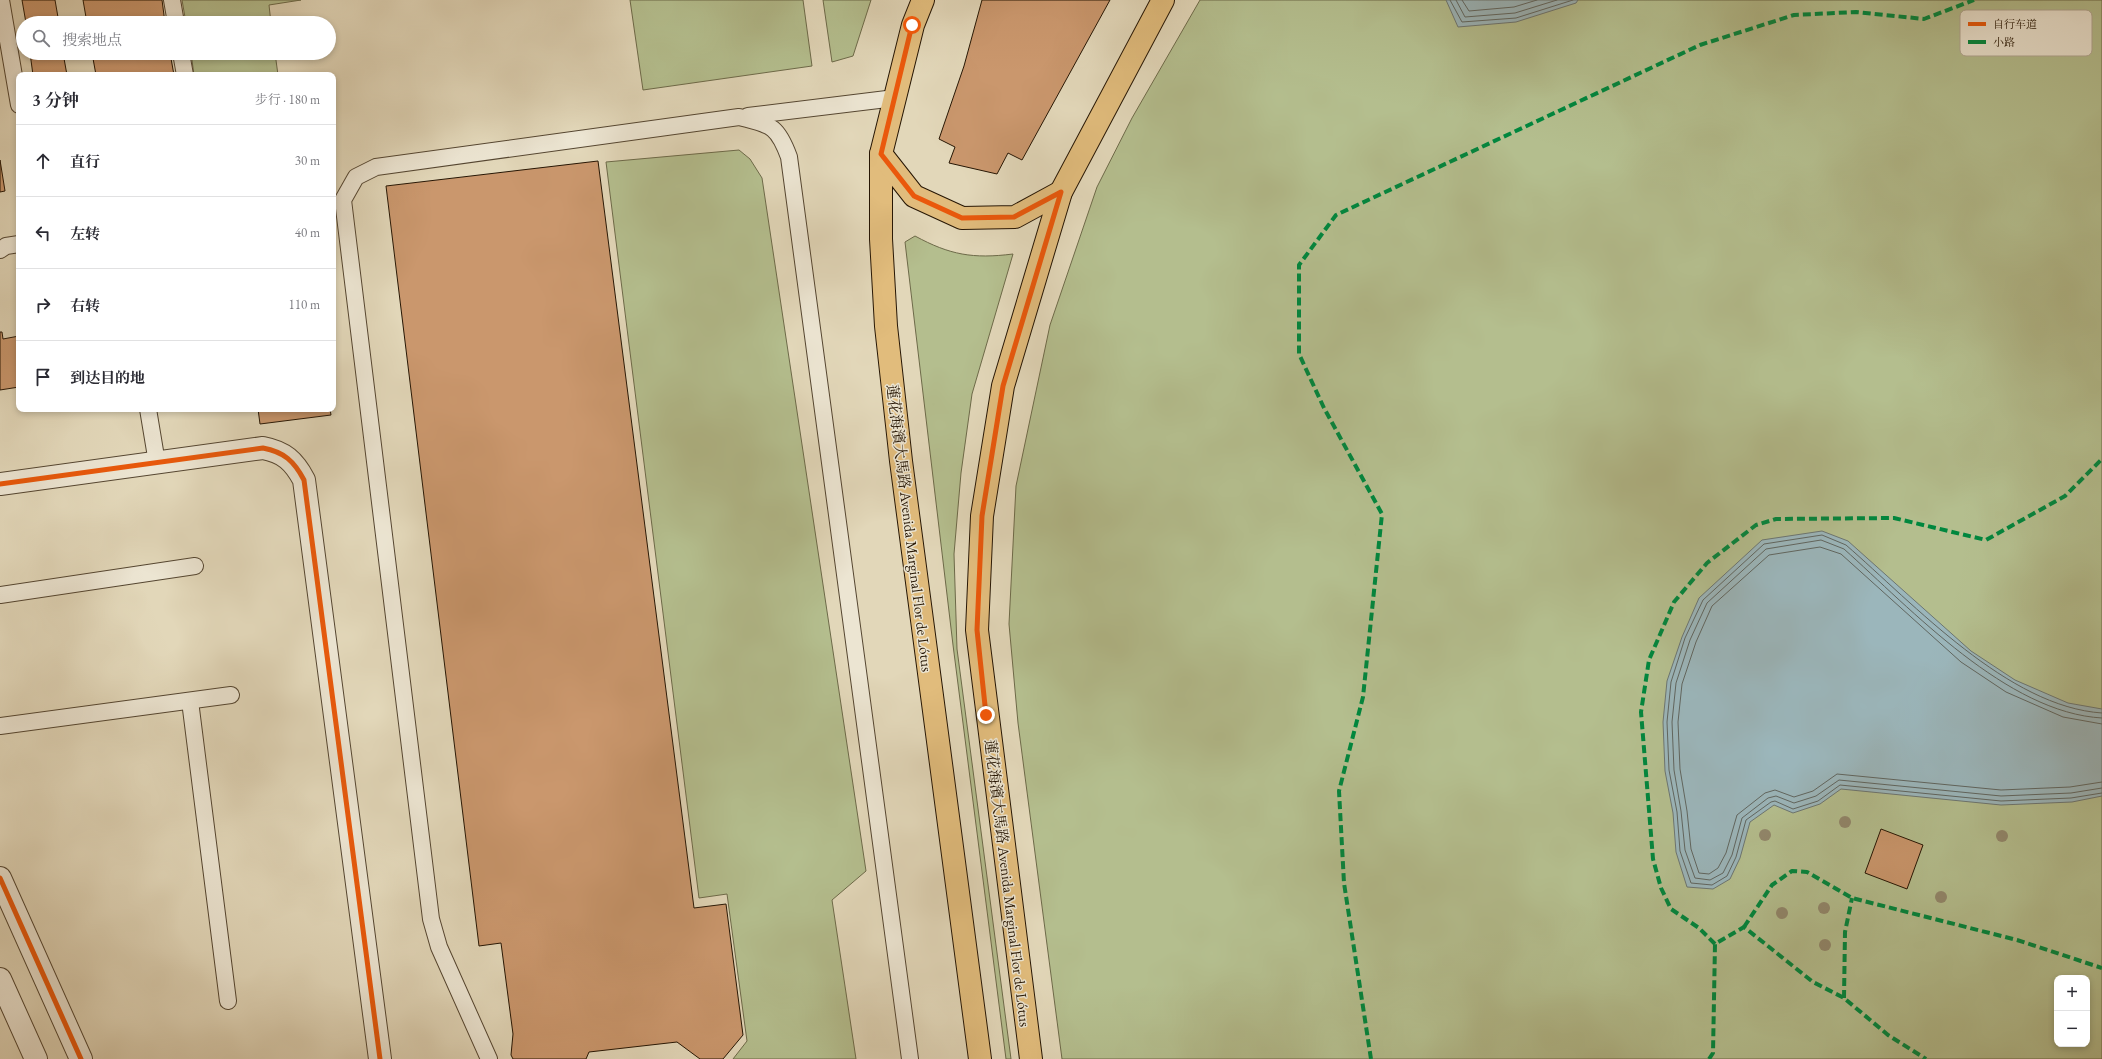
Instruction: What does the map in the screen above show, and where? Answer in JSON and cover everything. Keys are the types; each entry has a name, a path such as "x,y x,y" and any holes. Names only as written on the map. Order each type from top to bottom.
{"main road":[{"name":"蓮花海濱大馬路 Avenida Marginal Flor de Lótus","path":"923,0 912,25 881,154 881,239 886,326 911,538 980,1059"},
{"name":"蓮花海濱大馬路 Avenida Marginal Flor de Lótus","path":"1031,1059 977,630 982,516 1003,386 1061,192 1163,0"},
{"path":"881,154 914,196 962,218 1014,217 1061,192"}],"street":[{"path":"0,484 263,448 276,451 288,457 298,468 304,480 380,1059"},
{"path":"0,878 81,1059"},
{"path":"0,978 36,1059"}],"lane":[{"path":"1,0 16,88"},
{"path":"172,0 175,16"},
{"path":"182,60 184,72"},
{"path":"489,1059 440,947 431,919 343,200 356,177 376,167 739,117 895,98"},
{"path":"739,117 769,125 783,140 789,157 910,1059"},
{"path":"0,250 6,246 16,244"},
{"path":"149,412 158,463"},
{"path":"0,596 195,566"},
{"path":"0,726 231,696"},
{"path":"190,701 228,1001"}],"green space":[{"path":"182,0 301,0 269,5 270,16 185,16"},
{"path":"630,0 803,0 812,66 643,90"},
{"path":"823,0 871,0 853,56 832,62"},
{"path":"1200,0 2102,0 2102,1059 1062,1059 1018,723 1009,624 1016,486 1050,325 1097,187 1132,118"},
{"path":"192,60 276,60 278,72 194,72"},
{"path":"739,150 750,159 762,178 866,871 832,900 856,1059 733,1059 747,1041 727,894 699,898 606,162"},
{"path":"915,236 939,248 962,254 986,256 1013,254 972,394 961,473 954,554 957,649 1011,1059 1006,1059 953,645 905,242"}],"water":[{"path":"1446,0 1578,0 1576,3 1516,22 1458,27"},
{"path":"1822,531 1848,541 1971,651 2015,680 2068,703 2102,709 2102,796 2072,802 2001,805 1841,789 1820,804 1793,813 1774,805 1750,822 1740,858 1730,879 1713,889 1687,887 1676,852 1673,813 1665,771 1663,722 1667,681 1682,637 1699,598 1762,540"}],"building":[{"path":"22,0 55,0 58,16 25,16"},
{"path":"83,0 162,0 164,16 86,16"},
{"path":"982,0 1110,0 1022,160 1008,153 997,174 949,163 955,147 939,139 964,66"},
{"path":"31,60 64,60 66,72 33,72"},
{"path":"93,60 171,60 173,72 95,72"},
{"path":"0,160 5,191 0,192"},
{"path":"598,161 694,908 726,904 743,1035 723,1059 700,1059 677,1042 589,1052 586,1059 513,1059 511,1055 513,1034 501,943 479,946 386,186"},
{"path":"0,332 2,332 3,339 16,337 16,387 0,390"},
{"path":"258,412 330,412 331,415 260,424"},
{"path":"1881,829 1923,845 1907,889 1865,873"}],"marked path":[{"path":"1371,1059 1344,883 1339,791 1363,697 1382,514 1324,408 1299,354 1299,265 1336,215 1700,45 1794,15 1856,12 1924,19 1974,0"},
{"path":"1715,944 1699,928 1671,909 1661,888 1653,859 1641,712 1649,660 1674,602 1707,563 1756,525 1776,519 1894,518 1986,540 2065,496 2102,459"},
{"path":"1744,927 1772,885 1792,871 1807,872 1852,898 2017,940 2102,968"},
{"path":"1844,998 1845,932 1852,898"},
{"path":"1709,1059 1713,1053 1715,944 1744,927 1813,982 1844,998 1888,1035 1926,1059"}],"cycle path":[{"path":"0,484 263,448 277,452 288,458 300,473 304,480 380,1059"},
{"path":"0,878 81,1059"}],"route":[{"path":"912,25 881,154 914,196 962,218 1014,217 1061,192 1003,386 982,516 977,630 986,715"}]}
